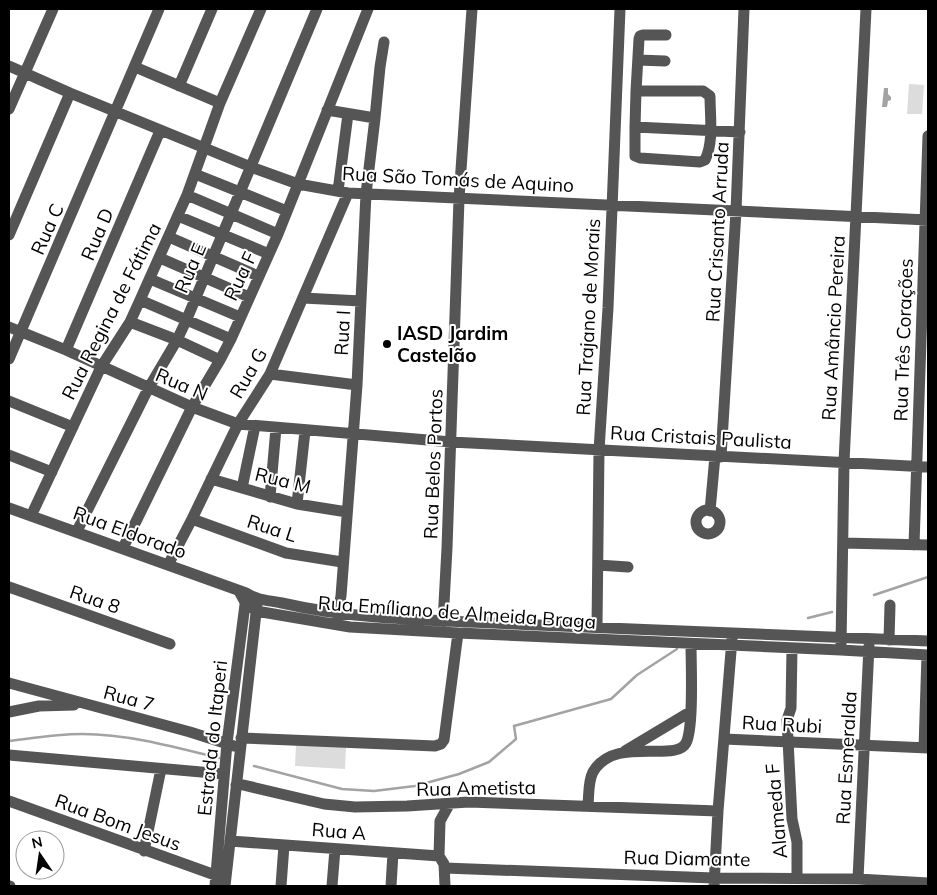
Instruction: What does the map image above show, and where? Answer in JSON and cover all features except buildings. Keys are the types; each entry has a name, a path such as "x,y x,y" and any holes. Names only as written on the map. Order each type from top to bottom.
{"street":[{"path":"9,109 53,9"},
{"name":"Rua C","path":"9,359 159,9"},
{"path":"179,86 212,9"},
{"name":"Rua Regina de Fátima","path":"31,516 101,367 130,322 160,258 187,195 220,103 261,9"},
{"name":"Rua E","path":"77,532 148,388 186,321 317,9"},
{"name":"Rua F","path":"123,548 192,407 231,339 278,234 368,9"},
{"name":"Rua Belos Portos","path":"443,622 460,198 472,9"},
{"name":"Rua Trajano de Morais","path":"597,627 599,450 608,308 620,9"},
{"name":"Rua Crisanto Arruda","path":"710,510 718,456 736,211 744,9"},
{"name":"Rua Amâncio Pereira","path":"841,644 844,462 866,9"},
{"path":"636,90 703,91 710,96 709,153 705,160 700,162 640,158 635,156 636,90 640,36 666,35"},
{"name":"Rua I","path":"337,619 341,596 342,562 357,385 366,194 384,42"},
{"path":"638,60 665,61"},
{"name":"Rua São Tomás de Aquino","path":"9,66 160,131 251,167 298,184 343,192 927,220"},
{"path":"135,67 220,103"},
{"path":"9,234 70,93"},
{"path":"327,110 375,118"},
{"name":"Rua G","path":"168,564 238,424 270,374 303,298 343,192 348,114"},
{"path":"635,126 740,132"},
{"name":"Rua D","path":"66,350 160,131"},
{"name":"Rua Três Corações","path":"914,546 916,466 925,345 928,136"},
{"path":"195,174 287,212"},
{"path":"187,195 278,234"},
{"path":"178,216 269,254"},
{"path":"168,237 258,276"},
{"path":"160,258 249,297"},
{"path":"150,279 240,317"},
{"path":"303,298 361,301"},
{"path":"140,300 231,339"},
{"path":"130,322 220,360"},
{"name":"Rua N","path":"9,327 66,350 192,407 238,424 352,435"},
{"path":"270,374 357,385"},
{"path":"9,401 73,427"},
{"path":"242,488 255,426"},
{"path":"270,497 276,428"},
{"path":"297,504 305,431"},
{"name":"Rua Cristais Paulista","path":"352,435 599,450 928,466"},
{"path":"9,455 52,472"},
{"name":"Rua M","path":"211,479 297,504 347,512"},
{"name":"Rua Eldorado","path":"9,508 168,564 243,595"},
{"name":"Rua L","path":"192,519 286,553 342,562"},
{"path":"842,543 928,545"},
{"path":"598,565 628,566"},
{"name":"Rua 8","path":"9,587 170,644"},
{"path":"243,595 256,605"},
{"name":"Estrada do Itaperi","path":"215,881 227,743 243,595"},
{"name":"Rua Emíliano de Almeida Braga","path":"256,605 268,600 337,619 455,633 691,644 732,640 841,644 869,652 928,655"},
{"path":"889,640 890,604"},
{"name":"Estrada do Itaperi","path":"225,886 256,605"},
{"name":"Rua Emíliano de Almeida Braga","path":"337,619 597,627 732,640 792,648 841,644 870,639 928,641"},
{"path":"928,631 928,641"},
{"path":"450,645 455,633"},
{"name":"Rua 7","path":"9,683 227,743 435,746 441,744 444,740 455,633"},
{"name":"Rua Esmeralda","path":"858,880 870,639"},
{"path":"714,882 732,640"},
{"path":"625,751 680,750 688,739 691,644"},
{"name":"Alameda F","path":"792,648 790,708 787,720 792,819 797,842 797,878"},
{"path":"926,748 928,655"},
{"path":"9,712 40,706 86,704"},
{"path":"588,806 591,777 600,763 625,751 690,712"},
{"name":"Rua Rubi","path":"724,738 926,748"},
{"path":"9,755 224,774"},
{"path":"144,851 161,769"},
{"name":"Rua Ametista","path":"236,785 239,784 324,804 355,807 450,803 718,811"},
{"name":"Rua Bom Jesus","path":"9,802 144,851 215,881"},
{"path":"445,886 440,821 450,803"},
{"name":"Rua A","path":"230,841 393,853 443,862"},
{"path":"281,886 284,845"},
{"path":"332,886 335,849"},
{"path":"391,886 393,853"},
{"name":"Rua Diamante","path":"443,862 714,882 797,878 928,883"}],"shaded area":[{"path":"909,84 924,85 922,114 907,114"},
{"path":"884,88 888,88 888,94 891,97 887,107 882,107"},
{"path":"296,745 346,747 345,769 295,766"}],"waterway":[{"path":"874,595 928,577"},
{"path":"808,618 832,612"},
{"path":"254,766 342,789 374,791 415,786 459,774 489,762 516,739 514,726 611,699 637,675 677,649"},
{"path":"9,741 45,736 82,734 117,736 219,758"}],"place":[{"name":"IASD Jardim Castelão","path":"387,344"}]}
